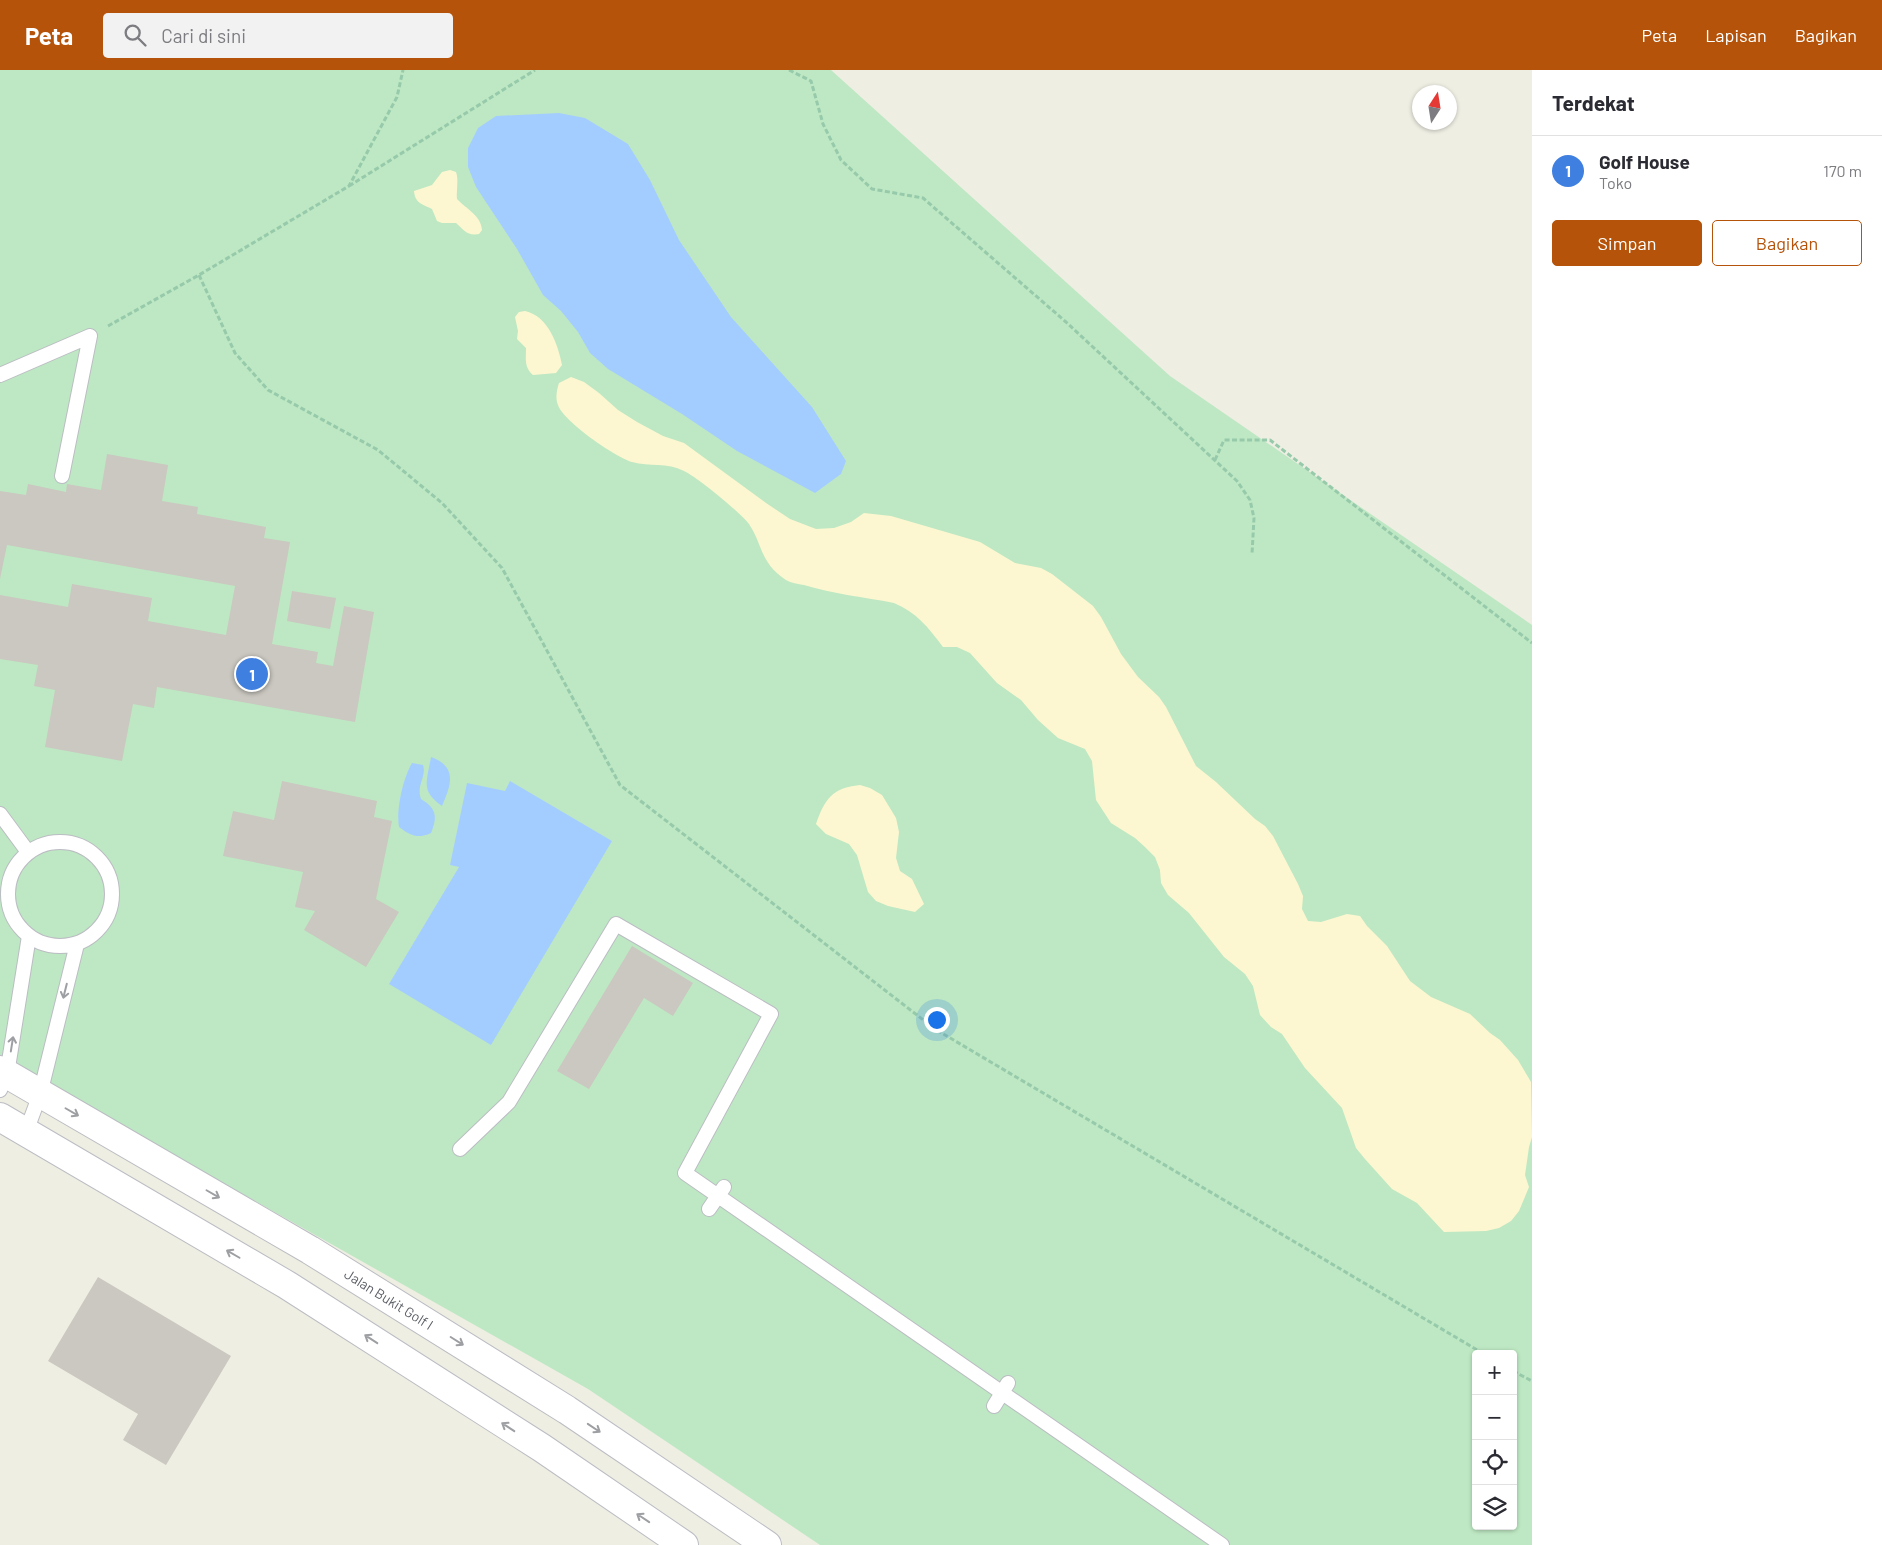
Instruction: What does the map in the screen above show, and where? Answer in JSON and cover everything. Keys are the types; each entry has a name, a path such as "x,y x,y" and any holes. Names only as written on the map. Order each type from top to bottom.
{"street":[{"name":"Jalan Bukit Golf I","path":"2,1078 40,1094 310,1250 567,1410 767,1545"},
{"path":"0,1117 287,1285 542,1448 684,1545"}],"lane":[{"path":"0,375 90,336"},
{"path":"62,476 90,336"},
{"path":"0,814 28,852"},
{"path":"59,842 76,844 90,851 102,863 110,877 112,894 110,910 102,925 91,936 76,944 60,946 44,944 29,936 18,925 10,910 7,894 10,878 17,864 28,852 43,844 59,842"},
{"path":"460,1149 508,1102 616,924 770,1014 685,1173 721,1191 1005,1388 1222,1545"},
{"path":"2,1078 29,936"},
{"path":"26,1132 40,1094 76,944"},
{"path":"709,1209 721,1191"},
{"path":"994,1406 1005,1388"}],"path":[{"path":"349,186 398,97 403,70"},
{"path":"90,336 199,275 349,186 535,70"},
{"path":"789,70 811,81 823,124 841,160 872,188 923,198 1066,322 1237,481 1250,500 1254,518 1252,554"},
{"path":"199,275 235,353 268,390 378,450 442,504 502,568 620,785 935,1029 1477,1350"},
{"path":"1215,460 1224,440 1270,440 1532,643"},
{"path":"1517,1373 1532,1381"}],"green space":[{"path":"0,70 831,70 1170,376 1532,625 1532,1545 820,1545 588,1389 0,1057"}],"sand":[{"path":"450,170 456,172 457,175 457,199 479,220 482,230 479,234 469,233 456,223 437,221 432,209 420,203 416,198 414,191 432,185 442,172"},
{"path":"525,311 540,319 555,340 562,365 556,373 533,375 528,369 526,348 517,339 518,331 515,317 519,312"},
{"path":"571,377 584,382 618,410 637,422 663,436 684,443 790,519 816,529 834,528 851,522 864,513 891,516 980,542 1015,563 1041,568 1052,574 1093,606 1121,654 1138,677 1159,697 1166,707 1196,766 1265,826 1273,836 1303,896 1302,909 1308,921 1321,922 1347,914 1360,916 1387,946 1410,981 1431,997 1470,1014 1500,1040 1518,1060 1531,1082 1532,1137 1525,1175 1529,1187 1519,1211 1511,1221 1499,1228 1486,1231 1444,1232 1417,1203 1392,1189 1356,1148 1342,1108 1305,1068 1282,1034 1271,1027 1260,1015 1253,986 1245,974 1224,957 1189,913 1168,895 1161,883 1160,870 1155,857 1135,838 1111,823 1096,800 1092,761 1085,749 1058,738 1038,720 1021,700 997,683 970,653 957,647 943,647 921,621 902,607 894,603 826,591 786,580 771,567 749,524 698,480 678,468 632,462 624,459 590,438 569,420 558,405 556,397 559,383"},
{"path":"860,785 882,795 896,818 899,832 896,858 900,871 912,879 924,904 915,912 888,906 876,901 868,892 857,855 849,844 826,834 816,824 826,801 831,796 843,789"}],"water":[{"path":"559,113 585,118 628,144 650,180 679,240 731,317 812,407 846,461 841,474 815,493 737,451 682,414 608,369 590,353 578,332 561,311 543,295 517,249 476,187 468,167 468,148 478,128 496,116"},
{"path":"431,757 440,761 449,771 450,784 442,806 435,801 428,790 427,779"},
{"path":"412,763 423,765 424,773 420,785 421,799 433,809 435,817 431,833 422,836 407,833 399,827 398,820 401,794"},
{"path":"510,781 612,841 491,1045 389,984 459,867 450,865 467,783 505,791"}],"building":[{"path":"107,454 168,465 162,501 198,507 197,514 266,527 264,538 290,542 272,644 318,652 316,663 333,666 344,606 374,612 355,722 157,687 154,708 133,704 122,761 45,747 55,690 34,686 38,665 0,659 0,595 68,607 72,584 152,598 148,621 226,635 235,586 7,545 0,579 0,491 26,495 28,484 66,492 67,484 101,490"},
{"path":"292,591 336,598 330,629 287,621"},
{"path":"282,781 377,801 374,817 392,821 376,899 399,912 366,967 304,930 315,911 295,907 303,872 223,856 233,811 274,820"},
{"path":"632,946 693,983 673,1016 644,998 589,1089 557,1071"},
{"path":"98,1277 231,1356 166,1465 123,1440 138,1414 48,1361"}],"place":[{"name":"Golf House","path":"252,674"}]}
